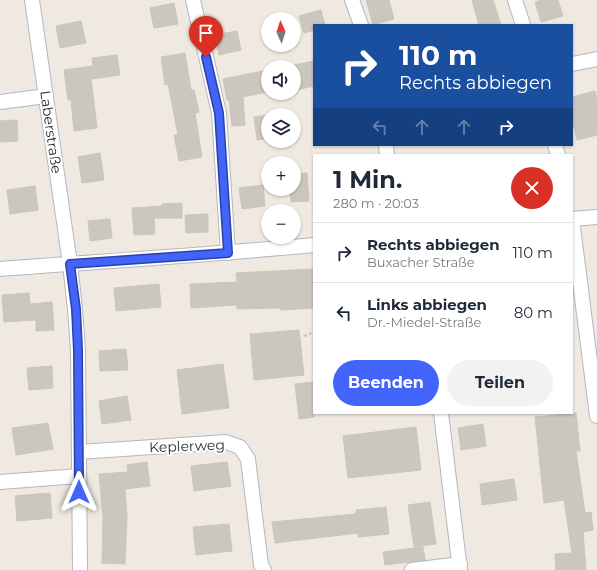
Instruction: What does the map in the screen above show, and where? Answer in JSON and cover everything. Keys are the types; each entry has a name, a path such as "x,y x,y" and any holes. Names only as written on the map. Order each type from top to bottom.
{"street":[{"name":"Laberstraße","path":"32,0 76,309 78,350 80,570"},
{"path":"193,0 219,113 228,253"},
{"path":"352,0 361,24"},
{"path":"515,0 523,24"},
{"path":"573,64 597,59"},
{"path":"0,102 46,96"},
{"path":"573,219 597,217"},
{"path":"573,227 597,408"},
{"path":"0,269 228,253 313,244"},
{"path":"412,570 460,567 442,414"},
{"name":"Keplerweg","path":"79,452 226,442 240,447 248,460 261,565 264,570"},
{"path":"0,482 79,476"}],"path":[{"path":"304,336 313,332"}],"building":[{"path":"366,0 389,0 394,19 373,24"},
{"path":"472,0 493,0 501,24 479,24"},
{"path":"541,0 558,0 563,16 541,22 535,2"},
{"path":"174,3 178,24 154,28 150,8"},
{"path":"321,10 325,24 313,24 313,30 304,33 301,23 301,15"},
{"path":"81,21 86,43 60,48 56,26"},
{"path":"237,31 241,50 219,55 215,35"},
{"path":"185,53 191,90 194,90 199,112 195,113 202,157 179,161 174,135 178,135 168,84 165,85 161,57"},
{"path":"117,55 120,75 91,79 97,128 74,131 71,100 68,100 64,70 93,66 92,58"},
{"path":"313,61 313,86 301,89 301,64"},
{"path":"261,71 261,93 243,97 245,125 232,126 229,100 227,100 223,79"},
{"path":"595,91 597,99 597,135 577,140 573,123 573,97"},
{"path":"261,116 261,139 257,140 254,117"},
{"path":"17,120 18,141 0,142 0,121"},
{"path":"100,153 104,180 82,183 78,157"},
{"path":"301,173 307,173 309,201 291,202 291,196 301,196"},
{"path":"261,185 261,196 264,196 265,204 261,204 261,207 242,209 239,188"},
{"path":"35,186 38,210 10,214 7,190"},
{"path":"182,203 182,218 154,218 155,234 134,235 132,208"},
{"path":"208,214 208,232 186,233 185,215"},
{"path":"110,219 112,238 90,241 88,221"},
{"path":"313,269 313,308 281,310 280,308 237,309 237,305 191,308 190,284 237,282 236,273"},
{"path":"159,284 161,307 116,311 114,288"},
{"path":"29,293 30,304 52,302 54,330 36,331 36,320 4,322 2,295"},
{"path":"299,330 304,375 254,380 250,334"},
{"path":"126,349 128,370 100,371 99,351"},
{"path":"223,364 229,408 182,414 177,370"},
{"path":"52,366 53,388 29,390 27,368"},
{"path":"313,382 314,417 299,419 295,384"},
{"path":"127,396 131,420 102,424 99,401"},
{"path":"576,413 580,451 576,451 585,513 591,512 593,530 583,532 586,570 556,570 555,554 572,553 564,500 544,503 535,417"},
{"path":"48,423 53,449 16,455 12,428"},
{"path":"483,424 486,446 461,450 458,428"},
{"path":"416,427 421,470 348,478 343,436"},
{"path":"147,462 150,486 125,489 127,516 125,564 102,563 103,517 99,474 128,472 127,465"},
{"path":"227,462 231,486 194,491 191,466"},
{"path":"514,479 517,500 482,505 480,484"},
{"path":"50,493 52,518 17,521 15,496"},
{"path":"430,502 436,544 414,547 408,505"},
{"path":"386,507 389,534 358,537 358,533 275,543 272,522 356,514 356,510"},
{"path":"229,524 232,551 196,555 193,527"},
{"path":"423,547 425,560 385,565 383,552"}],"route":[{"path":"79,492 78,350 76,309 70,264 228,253 219,113 206,57"}]}
